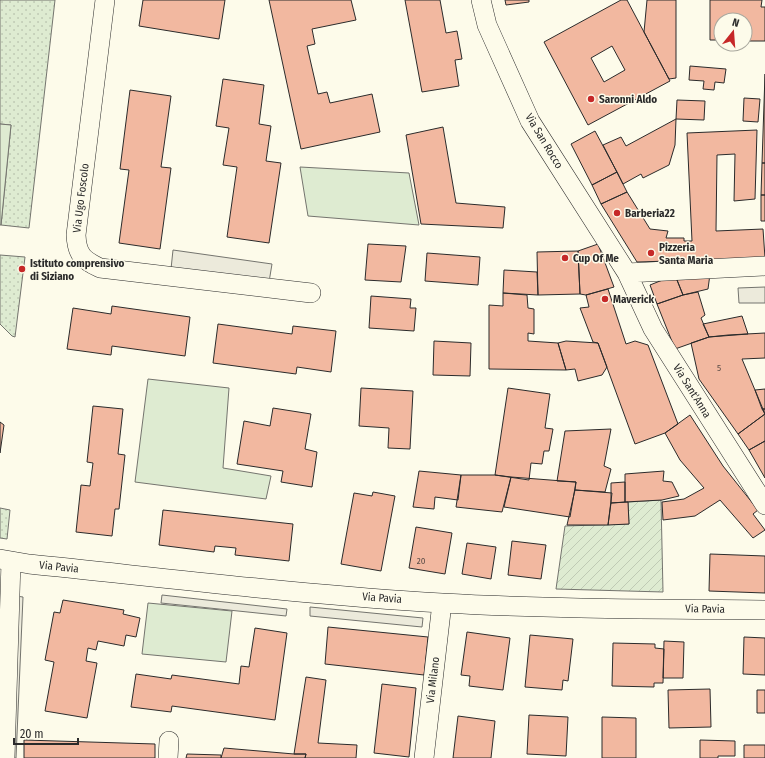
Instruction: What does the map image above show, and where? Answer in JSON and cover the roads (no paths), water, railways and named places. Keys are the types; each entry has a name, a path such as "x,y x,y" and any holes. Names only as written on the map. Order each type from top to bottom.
{"street":[{"name":"Via Ugo Foscolo","path":"105,0 76,235 77,244 81,255 87,262 100,268 311,293"},
{"name":"Via San Rocco","path":"481,0 487,25 530,122 627,273"},
{"path":"627,273 765,266"},
{"name":"Via Sant'Anna","path":"627,273 653,329 765,505"},
{"path":"5,560 5,758"},
{"name":"Via Pavia","path":"5,560 29,564 304,592 442,603 593,608 765,610"},
{"name":"Via Milano","path":"424,758 442,603"}],"place":[{"name":"Saronni Aldo","path":"591,99"},
{"name":"Barberia22","path":"617,213"},
{"name":"Pizzeria Santa Maria","path":"651,253"},
{"name":"Cup Of Me","path":"565,258"},
{"name":"Istituto comprensivo di Siziano","path":"22,269"},
{"name":"Maverick","path":"605,299"}]}
